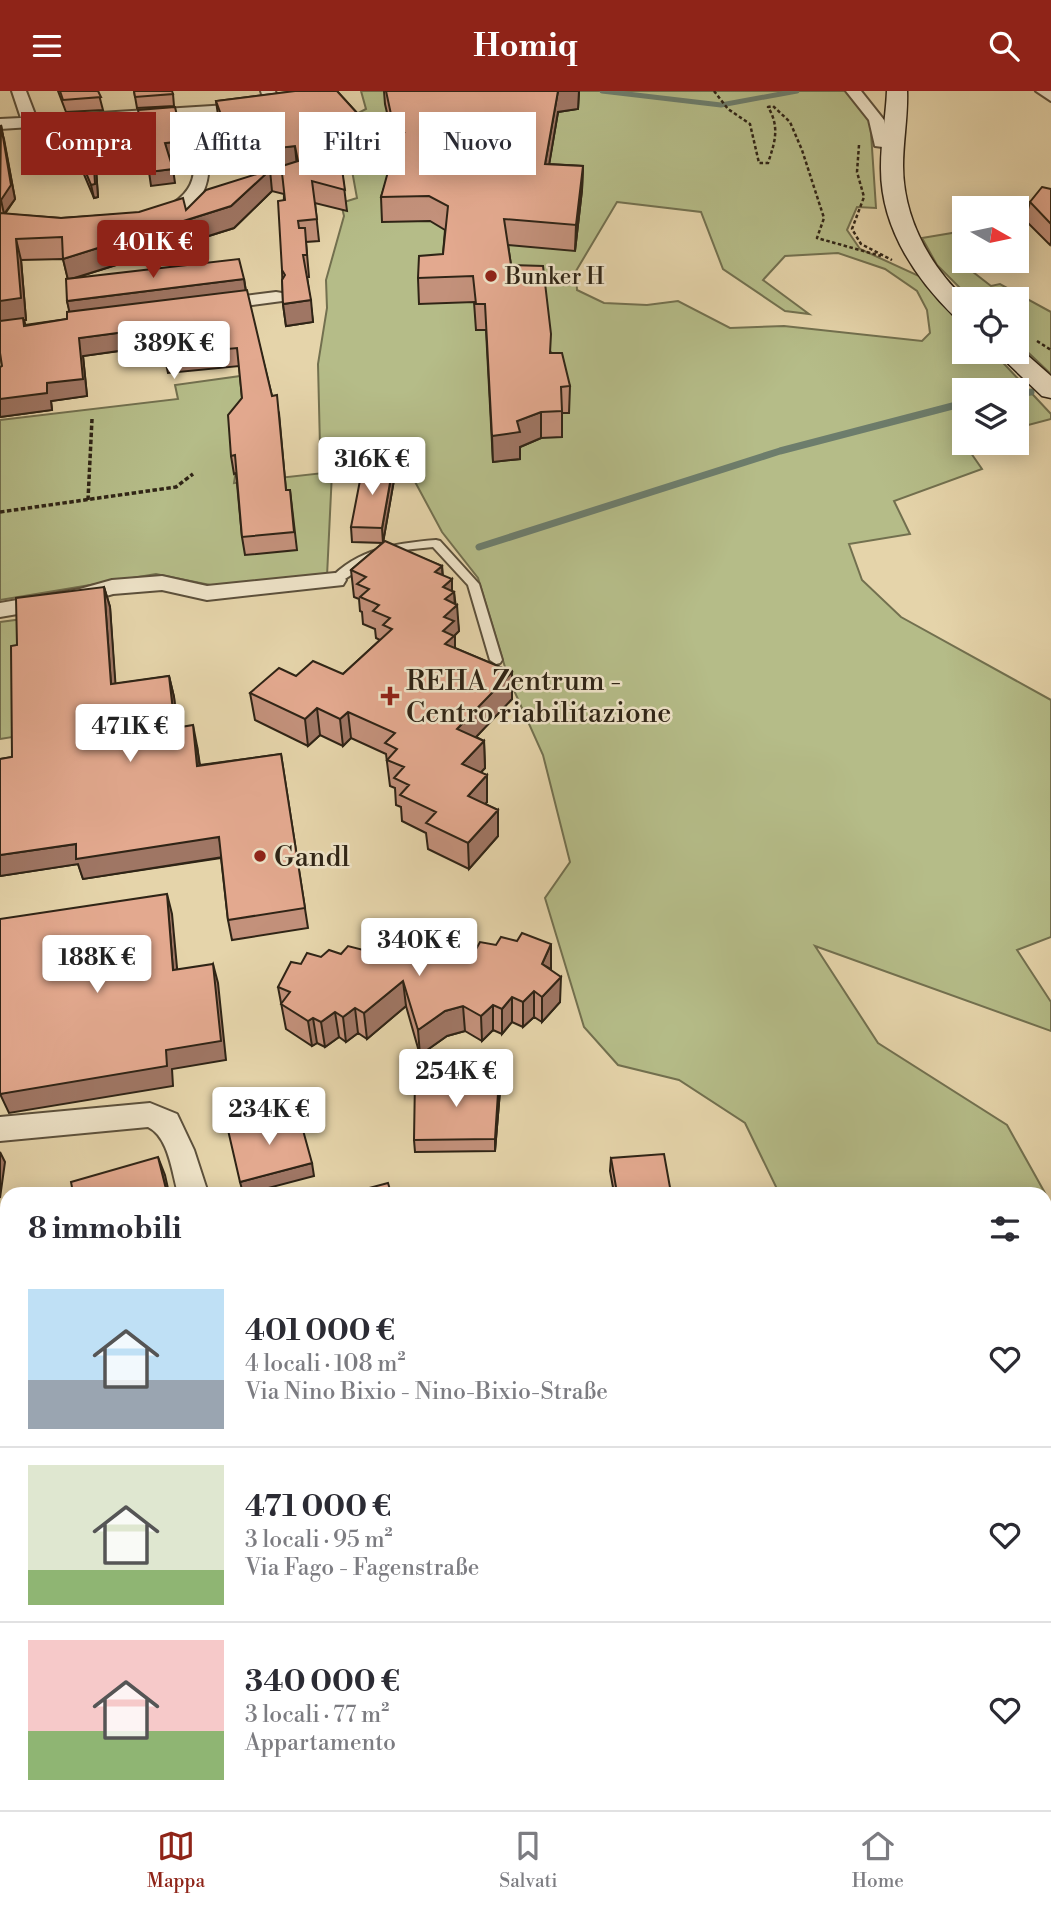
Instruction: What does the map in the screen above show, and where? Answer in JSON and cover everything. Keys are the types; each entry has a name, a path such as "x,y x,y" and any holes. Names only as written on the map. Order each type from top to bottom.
{"main road":[{"path":"897,91 892,177 898,216 907,238 937,283 952,299"},
{"path":"1022,364 1051,390"}],"street":[{"path":"19,91 26,112"},
{"path":"148,112 191,105 264,107 272,102 268,91"},
{"path":"853,91 876,120 880,143 893,146"},
{"path":"1043,91 1051,97"},
{"path":"136,225 174,213 204,182 204,161 191,105"},
{"path":"0,124 21,123"},
{"path":"193,307 276,297"},
{"path":"0,610 82,596 112,587 162,583 207,593 334,580"},
{"path":"0,1129 150,1115 167,1123 180,1150 191,1187"}],"lane":[{"path":"334,580 363,557 386,548 436,543 473,585 496,660"}],"path":[{"path":"714,91 727,108 750,124 762,164 768,162 778,131 778,120 768,107 774,106 790,121 824,218 817,238 880,256 861,244 852,229 863,205 856,159 861,137"},
{"path":"88,500 92,419"},
{"path":"0,512 176,487 193,474"}],"green space":[{"path":"361,91 846,91 870,118 876,208 857,207 847,230 860,249 919,276 952,310 952,364 1004,364 1017,378 952,378 952,455 972,455 982,469 894,501 910,534 849,544 862,580 901,617 1051,700 1051,937 1017,950 1051,1002 1051,1031 815,946 878,1043 1007,1125 1042,1187 776,1187 745,1123 679,1080 618,1065 584,1027 545,898 570,862 543,755 508,677 478,578 442,532 406,465 392,469 379,438 320,447 318,364 327,308 326,280 344,216 341,203 357,198 353,175 405,175 405,112 360,112 366,109","holes":["617,202 701,212 723,269 785,311 809,314 763,280 785,256 838,253 885,269 917,291 927,310 930,333 922,341 784,326 730,328 678,301 647,305 604,303 577,290 576,271"]},
{"path":"952,233 952,273 974,273 991,286 1000,284 1005,287 959,287 937,265 922,238"},
{"path":"1029,300 1051,312 1051,374 1029,353"},
{"path":"255,374 244,416 234,483 332,472 327,576 220,587 156,574 0,600 0,420 178,399 175,385"},
{"path":"1029,390 1051,414 1051,419 1029,425"},
{"path":"23,619 19,736 0,739 0,622"}],"building":[{"path":"60,91 98,91 101,97 63,100"},
{"path":"134,91 172,91 173,94 135,97"},
{"path":"295,91 337,91 356,112 299,112 299,175 343,175 345,190 312,181 317,219 298,221 299,228 305,228 307,255 303,255 311,300 283,304 282,280 285,275 282,270 278,201 285,200 282,175 285,175 285,165 298,161 295,146 285,147 285,112 220,112 216,101"},
{"path":"386,91 558,91 545,164 583,166 576,225 504,219 511,265 543,266 551,334 550,353 562,353 570,386 561,387 562,411 541,412 517,421 520,432 492,436 485,304 476,304 473,276 418,278 419,256 443,254 448,206 429,196 381,197 387,175 405,175 405,112 390,112"},
{"path":"175,107 176,112 170,112 170,142 165,143 170,169 156,171 156,112 138,110"},
{"path":"1,125 11,185 0,200"},
{"path":"87,175 94,175 95,184 91,185"},
{"path":"254,175 265,175 231,206 63,259 62,237 16,239 21,298 0,301 0,213 61,218 139,212 183,198 186,210 206,190"},
{"path":"1042,187 1051,189 1051,224 1030,202"},
{"path":"239,259 244,279 67,301 66,279"},
{"path":"247,290 272,396 277,395 286,490 290,490 294,532 242,537 235,455 231,456 228,415 242,398 237,348 164,355 163,327 79,338 83,379 47,383 47,393 0,399 0,321 23,318 24,326 67,319 67,312"},
{"path":"363,465 393,466 382,528 351,527"},
{"path":"385,541 442,566 435,572 452,579 443,587 454,592 445,599 457,605 444,617 454,621 443,631 454,636 445,644 512,672 457,729 484,741 462,764 487,775 468,796 498,810 468,843 426,823 436,812 400,795 409,785 394,778 404,767 387,760 397,749 385,743 395,733 348,712 340,719 317,708 305,719 250,693 279,668 296,676 313,661 343,674 392,629 383,625 390,618 373,611 379,605 360,597 369,589 357,584 366,577 351,570"},
{"path":"104,587 111,684 169,676 175,728 193,725 197,766 281,754 305,908 228,920 219,837 76,859 76,844 0,855 0,759 12,757 11,646 17,645 16,598"},
{"path":"167,894 173,970 213,964 221,1041 166,1050 167,1066 0,1094 0,919"},
{"path":"522,933 551,944 542,964 561,977 542,997 534,991 523,1002 512,997 502,1009 493,1005 481,1016 463,1006 445,1011 418,1030 403,981 364,1013 355,1008 343,1017 335,1012 321,1022 313,1018 308,1021 281,1004 290,992 278,987 291,962 301,964 307,953 321,957 329,950 341,954 348,946 375,953 399,948 404,938 426,942 436,940 475,951 480,942 496,945 501,937 517,941"},
{"path":"499,1078 495,1139 414,1140 415,1079"},
{"path":"298,1112 312,1163 240,1182 228,1130"},
{"path":"664,1154 670,1187 616,1187 611,1158"},
{"path":"158,1157 166,1187 72,1187 71,1182"},
{"path":"388,1183 389,1187 373,1187"}],"waterway":[{"path":"602,91 721,105 797,91"},
{"path":"479,547 780,451 952,406"}],"place":[{"name":"Bunker H","path":"491,276"},
{"name":"REHA Zentrum - Centro riabilitazione","path":"390,696"},
{"name":"Gandl","path":"260,856"}]}
